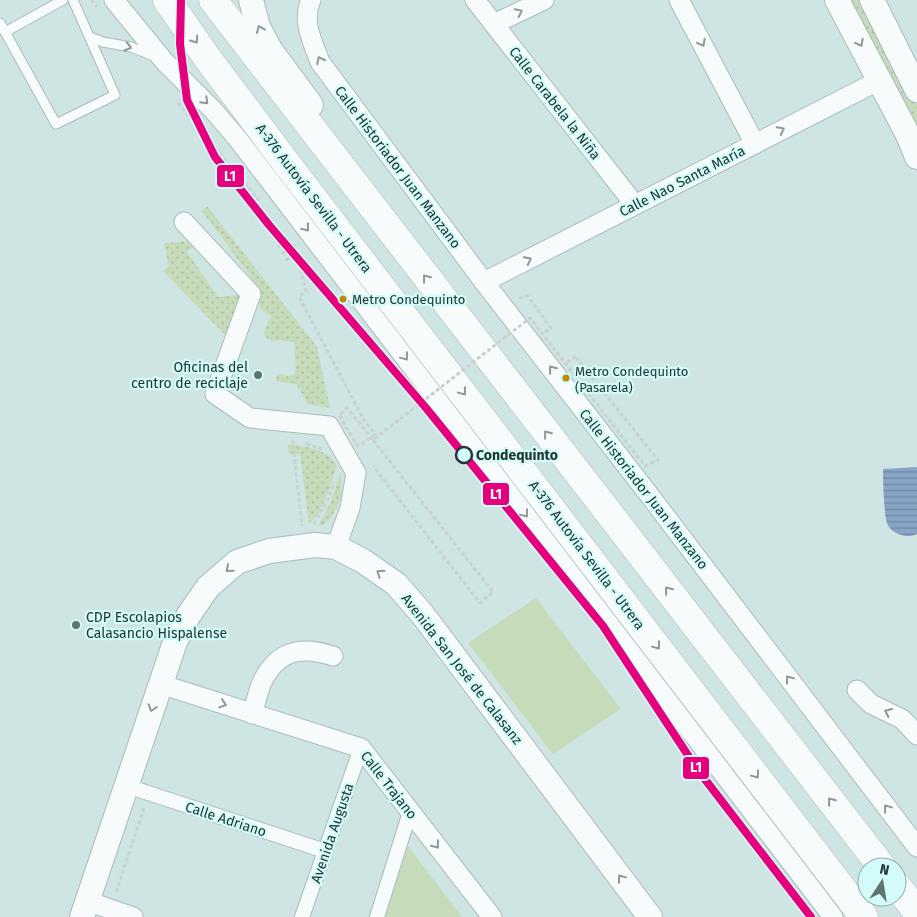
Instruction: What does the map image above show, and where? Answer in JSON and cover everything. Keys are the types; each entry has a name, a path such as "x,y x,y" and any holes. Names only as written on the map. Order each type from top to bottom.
{"main road":[{"name":"A-376 Autovía Sevilla - Utrera","path":"167,0 208,59 284,160 864,917"},
{"path":"213,0 874,857"},
{"path":"865,845 879,857"},
{"path":"907,882 917,892"},
{"path":"907,899 917,912"}],"street":[{"path":"251,0 258,27 271,51 338,142 350,166 357,189"},
{"name":"Calle Historiador Juan Manzano","path":"311,0 308,6 308,32 320,62 423,206 914,836"},
{"name":"Calle Carabela la Niña","path":"475,0 635,205"},
{"path":"494,24 544,0"},
{"path":"679,0 755,144"},
{"path":"837,0 908,134 917,157"},
{"path":"872,0 917,90"},
{"path":"108,7 213,110 237,138 834,917"},
{"name":"Calle Nao Santa María","path":"484,282 880,80"},
{"path":"184,222 251,294 215,394 250,418 329,426 350,453 356,473 350,508 336,547"},
{"name":"Avenida San José de Calasanz","path":"84,909 138,790 160,684 175,642 188,616 208,587 237,562 269,551 315,545 336,547 363,561 396,584 423,615 650,917"},
{"path":"252,714 263,680 278,660 300,650 318,651 333,656"},
{"name":"Calle Trajano","path":"160,684 361,748 492,917"},
{"path":"857,690 871,704 902,718 917,735"},
{"name":"Avenida Augusta","path":"302,917 361,748"},
{"name":"Calle Adriano","path":"138,790 325,851"},
{"path":"376,917 410,812"},
{"path":"84,909 110,909 133,917"}],"lane":[{"path":"5,32 63,0"},
{"path":"0,23 56,124 115,95 73,0"},
{"path":"90,38 131,47 164,61"}],"path":[{"path":"91,0 108,7"},
{"path":"173,98 261,203"},
{"path":"285,440 311,445 328,451 336,459 350,453 375,434 364,420 299,297 306,291 293,241"},
{"path":"521,306 517,299 528,296 551,328"},
{"path":"525,312 645,466 658,460 578,360"},
{"path":"372,440 530,318"},
{"path":"370,463 382,478 480,603 493,592 346,408 339,415 350,453 382,478"},
{"path":"293,442 303,532"},
{"path":"310,527 316,522 328,499 340,466 350,453"},
{"path":"110,909 138,790"}],"green space":[{"path":"846,0 861,0 917,105 917,137"},
{"path":"207,206 317,347 330,408 308,404 296,384 276,381 277,374 289,376 294,374 296,369 294,342 272,341 265,337 264,332 271,316 261,308 260,289 202,211"},
{"path":"195,241 197,244 187,252 218,297 238,295 241,300 242,305 239,315 225,335 163,271 169,267 164,243"},
{"path":"288,444 316,449 328,455 337,466 322,505 309,524 300,454 289,454"},
{"path":"340,473 342,488 337,508 323,525 319,525 332,499"},
{"path":"536,598 621,709 553,754 468,643"},
{"path":"408,846 462,917 385,917"}],"water":[{"path":"917,467 917,534 904,536 892,530 887,523 884,505 883,469"}],"railway":[{"path":"269,225 290,264"}],"transit line":[{"name":"L1","path":"181,0 180,44 187,100 215,157 269,225 426,408 603,626 697,769 811,917"}],"place":[{"name":"Metro Condequinto","path":"343,299"},
{"name":"Oficinas del centro de reciclaje","path":"258,375"},
{"name":"Metro Condequinto (Pasarela)","path":"566,378"},
{"name":"Condequinto","path":"464,455"},
{"name":"CDP Escolapios Calasancio Hispalense","path":"76,625"}]}
